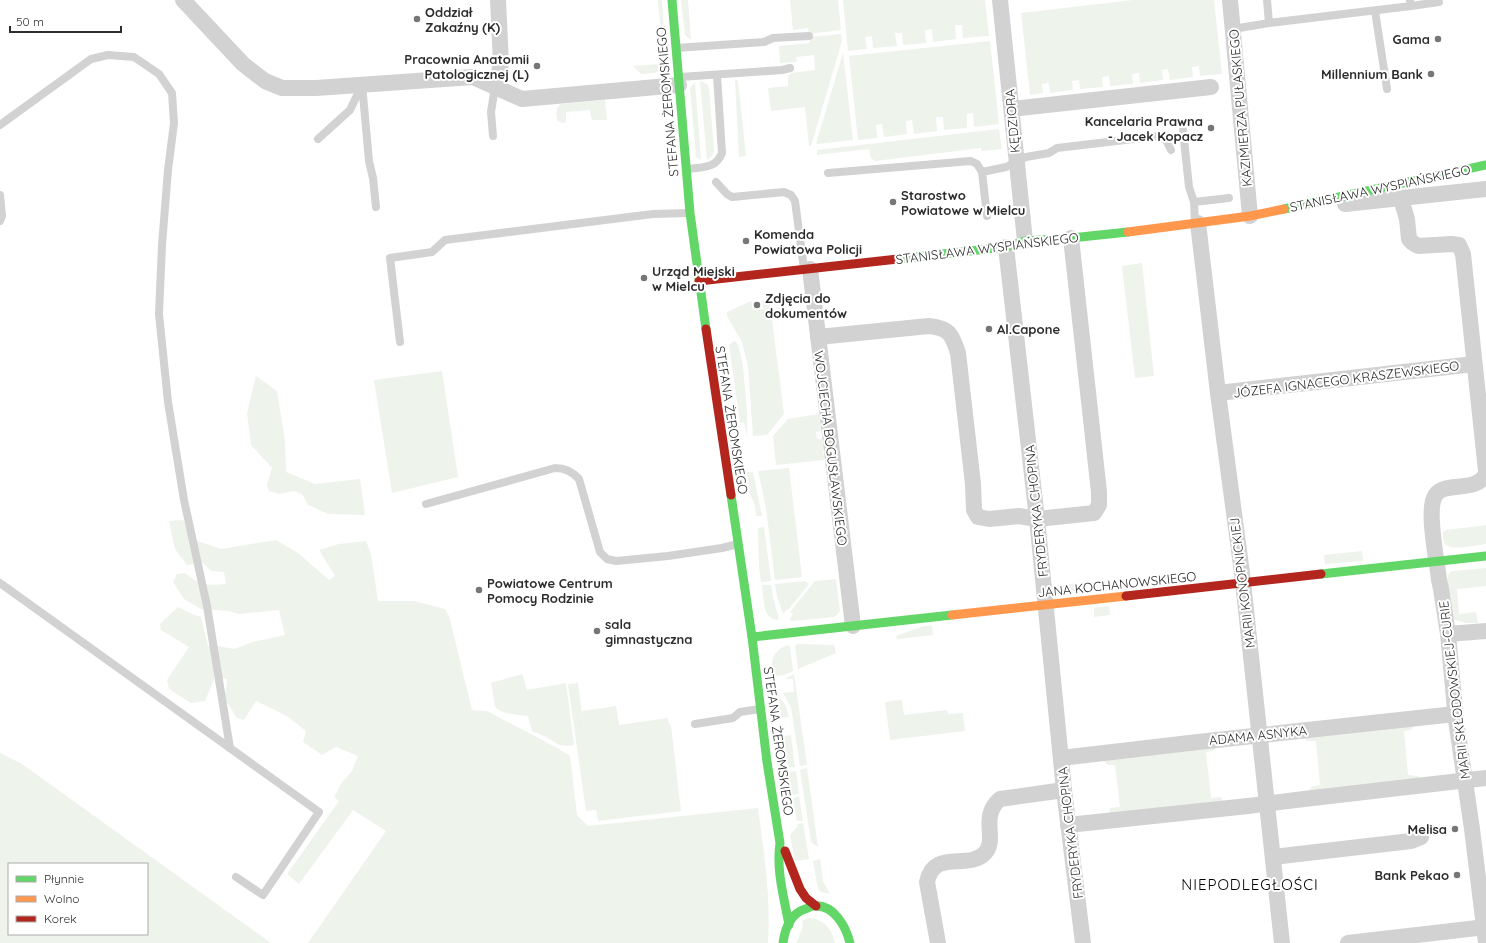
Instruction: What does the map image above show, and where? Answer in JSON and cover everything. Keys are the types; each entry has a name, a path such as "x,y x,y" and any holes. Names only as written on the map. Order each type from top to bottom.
{"street":[{"path":"184,0 243,64 265,81 282,88 316,88 473,77 522,99 679,81"},
{"path":"495,87 501,64 498,0"},
{"name":"STEFANA ŻEROMSKIEGO","path":"672,0 690,213 752,638 780,843 778,869 789,925"},
{"name":"KĘDZIORA","path":"1000,0 1025,241"},
{"name":"KAZIMIERZA PUŁASKIEGO","path":"1230,0 1250,216"},
{"path":"1012,109 1211,87"},
{"name":"STANISŁAWA WYSPIAŃSKIEGO","path":"699,281 807,270 1006,246 1025,241 1071,238 1197,224 1274,212 1486,165"},
{"name":"STANISŁAWA WYSPIAŃSKIEGO","path":"1274,212 1486,189"},
{"name":"MARII SKŁODOWSKIEJ-CURIE","path":"1401,199 1407,219 1409,239 1412,243 1418,246 1459,245 1463,254 1486,472 1483,480 1476,484 1439,491 1434,496 1431,510 1439,580 1448,634 1464,781 1479,828 1485,933"},
{"name":"MARII KONOPNICKIEJ","path":"1197,224 1243,583 1282,943"},
{"path":"818,337 929,326 940,327 947,330 954,339 958,352 972,476 974,510 978,517 982,519 1019,516 1037,519 1094,512 1099,505 1098,484 1071,238"},
{"name":"FRYDERYKA CHOPINA","path":"1006,246 1037,519 1064,790 1083,943"},
{"name":"WOJCIECHA BOGUSŁAWSKIEGO","path":"807,270 818,337 853,626"},
{"name":"JÓZEFA IGNACEGO KRASZEWSKIEGO","path":"1218,394 1474,364"},
{"name":"JANA KOCHANOWSKIEGO","path":"752,638 1486,556"},
{"path":"1448,634 1486,631"},
{"name":"ADAMA ASNYKA","path":"1061,758 1456,714"},
{"path":"1068,825 1266,804 1486,778"},
{"path":"938,943 927,882 929,874 933,868 942,863 969,860 985,853 990,845 990,812 994,804 1000,799 1064,790"},
{"path":"1273,857 1411,841 1421,838"},
{"name":"STEFANA ŻEROMSKIEGO","path":"780,843 786,853 800,889 806,898 816,906 826,909 836,916 845,927 850,943"},
{"path":"784,943 784,936 792,917 796,913 816,906"},
{"path":"1348,943 1485,933"}],"lane":[{"path":"1267,0 1269,23"},
{"path":"1233,29 1269,23 1375,11 1411,3 1439,2"},
{"path":"1375,11 1387,89"},
{"path":"676,48 764,42 773,38 809,36"},
{"path":"0,125 91,59 108,55 134,57 159,74 172,93 174,123 168,170 162,245 159,314 168,402 183,492 208,606 230,748"},
{"path":"679,81 717,75 782,70 790,68"},
{"path":"686,169 713,165 719,160 722,153 717,75"},
{"path":"318,139 350,110 362,84"},
{"path":"362,84 369,162 373,178 376,207"},
{"path":"493,136 491,112 495,87"},
{"path":"1183,130 1189,187 1194,202 1197,224"},
{"path":"982,172 1006,167 1026,156 1049,153 1057,148 1159,136 1166,140 1171,150"},
{"path":"828,173 971,161 977,164 982,172 987,216"},
{"path":"716,182 727,194 732,197 784,192 791,195 795,201 807,270"},
{"path":"0,195 2,216 0,221"},
{"path":"1194,202 1229,198"},
{"path":"400,342 390,258 432,252 445,240 653,214 690,213"},
{"path":"426,504 555,468 563,468 573,472 579,479 600,552 607,559 616,561 668,556 722,548 738,544"},
{"path":"0,583 320,812 263,895 236,877"},
{"path":"695,724 733,718 740,712 761,709"}],"shaded area":[{"path":"657,0 662,0 665,50 661,50 662,42"},
{"path":"681,0 688,0 691,40 685,35"},
{"path":"790,0 838,0 841,30 809,34 808,28 793,30"},
{"path":"843,0 985,0 989,36 963,38 962,25 955,25 956,39 933,42 932,29 925,30 926,43 903,45 902,33 895,33 897,46 873,48 872,36 865,37 867,49 848,51"},
{"path":"1133,0 1214,0 1222,74 1200,76 1199,66 1192,67 1193,77 1170,80 1168,69 1162,70 1163,80 1140,83 1139,73 1132,74 1133,84 1110,86 1109,76 1102,77 1103,87 1080,89 1079,80 1072,81 1073,90 1050,93 1049,83 1042,84 1043,93 1030,95 1021,13"},
{"path":"841,34 842,41 811,146 809,146 805,107 771,111 768,88 788,86 788,76 791,73 815,70 814,55 796,57 797,62 780,63 779,46 810,43 809,37"},
{"path":"990,41 999,124 974,127 973,113 967,114 967,128 944,130 943,117 936,117 937,131 914,134 912,120 906,121 907,134 884,137 882,124 876,125 877,138 858,140 849,56"},
{"path":"843,53 853,140 816,144"},
{"path":"661,64 660,70 655,73 641,74 633,66"},
{"path":"735,79 738,81 746,156 739,157"},
{"path":"700,81 707,84 709,88 714,151 712,156 707,160"},
{"path":"695,82 701,160 696,157 690,88"},
{"path":"605,100 607,120 593,120 590,110 566,112 566,122 563,123 557,120 557,108 561,104"},
{"path":"999,129 1002,149 981,151 981,148 875,161 871,158 869,149 817,155 817,150"},
{"path":"1142,263 1154,376 1135,378 1122,266"},
{"path":"762,300 770,304 784,414 767,435 753,436 748,366 742,342 727,316 727,312 751,301 753,310 763,309"},
{"path":"734,341 738,344 743,366 747,412 747,437 744,422 740,423 729,345"},
{"path":"442,371 458,477 392,493 374,380"},
{"path":"256,376 277,391 285,441 286,472 315,484 360,479 365,515 328,514 308,505 302,494 294,491 279,494 269,491 267,485 272,468 251,445 247,413"},
{"path":"819,414 821,431 816,432 817,439 822,439 824,460 776,465 773,436 788,419"},
{"path":"789,468 802,577 775,580 766,508 758,471"},
{"path":"747,472 753,472 762,516 756,516 755,505 750,494"},
{"path":"183,520 195,540 221,549 276,540 298,553 329,580 335,576 319,550 339,544 366,541 371,554 378,601 414,601 445,609 449,616 472,710 487,711 570,756 577,815 588,826 758,808 768,892 768,943 308,943 386,831 353,810 299,884 287,874 339,801 334,797 342,782 352,771 358,756 336,747 322,755 303,742 306,731 287,716 256,701 244,720 237,718 225,699 227,679 215,677 205,701 191,703 169,689 167,680 189,647 161,630 160,624 178,607 201,617 208,646 234,649 253,642 285,635 279,610 238,614 230,611 201,609 184,599 173,582 177,574 185,573 204,584 226,584 224,572 211,571 203,563 187,565 175,549 169,521"},
{"path":"1486,525 1486,544 1455,548 1446,545 1444,542 1443,532 1446,530"},
{"path":"764,527 771,581 761,582 758,528"},
{"path":"1362,551 1363,561 1325,564 1324,555"},
{"path":"1486,568 1486,586 1457,589 1459,614 1476,612 1478,623 1465,623 1453,619 1447,579 1449,573 1452,571"},
{"path":"836,579 840,611 836,616 793,621 789,620 793,614 790,612 815,581"},
{"path":"805,581 809,584 783,614 775,584"},
{"path":"1076,583 1078,589 1077,591 1062,591 1056,589 1054,586"},
{"path":"762,585 771,585 779,618 777,620 772,619 766,612"},
{"path":"1109,606 1110,615 1094,617 1094,608"},
{"path":"924,626 932,626 933,635 897,639 896,636"},
{"path":"797,644 834,645 836,653 798,669 795,646"},
{"path":"788,645 790,647 793,671 784,675 775,676 772,662 775,653"},
{"path":"522,674 527,690 566,683 574,745 560,745 532,731 528,716 510,714 497,709 494,703 491,683"},
{"path":"794,674 807,765 800,766 791,707 783,693 794,692 793,679 785,679"},
{"path":"578,683 585,737 582,711 616,706 619,725 668,718 668,722 671,726 681,811 598,821 596,810 586,811 568,684"},
{"path":"778,695 785,704 789,717 781,718"},
{"path":"902,700 904,715 947,710 948,714 963,713 965,731 890,740 885,702"},
{"path":"1414,725 1411,730 1404,731 1408,775 1419,776 1419,779 1309,791 1311,787 1320,785 1316,741 1308,741 1304,738"},
{"path":"791,735 795,767 788,768 784,736"},
{"path":"1217,746 1214,750 1206,752 1211,798 1221,797 1223,801 1109,814 1110,808 1120,807 1115,765 1105,763 1104,759"},
{"path":"0,753 22,764 271,943 0,943"},
{"path":"807,768 818,847 811,842 800,770"},
{"path":"796,771 799,794 792,795 789,772"},
{"path":"799,796 803,821 797,821 793,798"},
{"path":"803,823 809,859 795,861 790,835 798,826 797,824"},
{"path":"820,859 823,881 830,894 821,892 818,889 813,861"},
{"path":"808,918 813,918 826,925 832,933 835,943 796,943 803,927 802,921"}],"traffic: fast":[{"path":"672,0 690,213 706,329"},
{"path":"1284,209 1486,165"},
{"path":"898,259 1006,247 1025,241 1128,232"},
{"path":"731,495 752,637 767,762 780,843 779,864 781,884 789,925"},
{"path":"1321,574 1486,556"},
{"path":"752,637 952,615"},
{"path":"783,943 785,932 792,918 800,911 814,906 821,906 828,909 838,918 846,930 850,943"}],"traffic: slow":[{"path":"1128,232 1250,216 1284,209"},
{"path":"952,615 1126,596"}],"traffic: jam":[{"path":"699,281 898,259"},
{"path":"706,329 731,495"},
{"path":"1126,596 1321,574"},
{"path":"785,851 800,889 806,898 816,906"}],"place":[{"name":"Oddział Zakaźny (K)","path":"417,19"},
{"name":"Gama","path":"1438,39"},
{"name":"Pracownia Anatomii Patologicznej (L)","path":"537,66"},
{"name":"Millennium Bank","path":"1431,74"},
{"name":"Kancelaria Prawna - Jacek Kopacz","path":"1211,128"},
{"name":"Starostwo Powiatowe w Mielcu","path":"893,202"},
{"name":"Komenda Powiatowa Policji","path":"746,241"},
{"name":"Urząd Miejski w Mielcu","path":"644,278"},
{"name":"Zdjęcia do dokumentów","path":"757,305"},
{"name":"Al.Capone","path":"989,329"},
{"name":"Powiatowe Centrum Pomocy Rodzinie","path":"479,590"},
{"name":"sala gimnastyczna","path":"597,631"},
{"name":"Melisa","path":"1455,829"},
{"name":"Bank Pekao","path":"1457,875"}],"district":[{"name":"NIEPODLEGŁOŚCI","path":"1250,885"}]}
